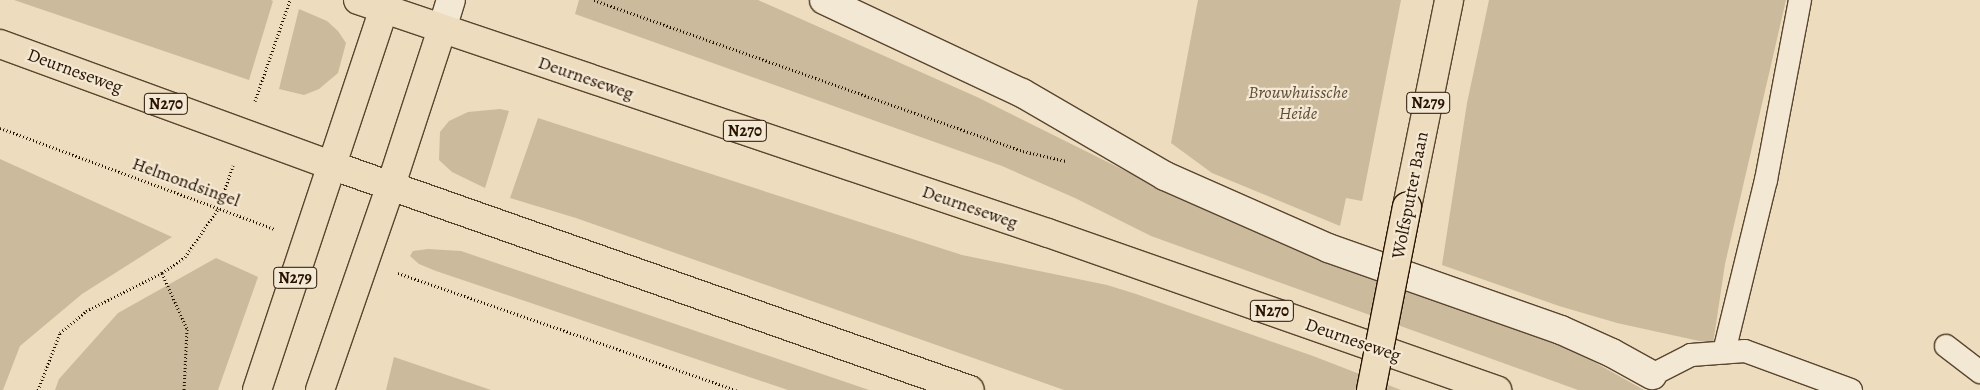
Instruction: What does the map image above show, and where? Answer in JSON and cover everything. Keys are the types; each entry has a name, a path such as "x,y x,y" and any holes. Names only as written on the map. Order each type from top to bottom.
{"main road":[{"name":"Deurneseweg","path":"358,0 385,4 442,28 1048,233 1497,390"},
{"name":"Wolfsputter Baan","path":"1371,390 1448,0"},
{"path":"332,165 385,4"},
{"path":"320,390 391,185 442,28"},
{"name":"Deurneseweg","path":"0,44 332,165 970,390"},
{"name":"N279","path":"257,390 332,165"}],"street":[{"path":"442,28 450,0"},
{"path":"824,0 1022,92 1174,180 1328,248 1561,330 1612,352 1652,374"}],"lane":[{"path":"1724,352 1766,180 1800,0"},
{"path":"1946,346 1980,372"},
{"path":"1652,374 1691,355 1745,350 1851,390"}],"path":[{"path":"594,0 1023,151 1070,162"},
{"name":"Helmondsingel","path":"0,128 218,209 308,240"},
{"path":"38,390 60,333 86,311 162,273 185,257 218,209"},
{"path":"364,261 736,390"},
{"path":"162,273 187,329 184,390"}],"green space":[{"path":"14,0 271,0 273,1 249,80"},
{"path":"579,0 758,0 977,97 1174,195 1566,346 1644,390 1578,390 1151,236 1075,198 1002,166 575,14"},
{"name":"Brouwhuissche Heide","path":"1198,0 1401,0 1362,201 1346,198 1340,226 1212,173 1171,143"},
{"path":"1489,0 1786,0 1725,264 1713,344 1617,323 1559,306 1442,265 1467,103"},
{"path":"299,9 327,21 338,31 346,43 338,73 319,89 304,95 279,89"},
{"path":"500,109 509,111 485,188 452,172 439,160 440,132 449,121 468,112"},
{"path":"538,118 962,255 1107,285 1136,294 1313,356 1401,390 1064,390 576,218 510,198"},
{"path":"0,159 172,237 82,294 20,346 3,390 0,390"},
{"path":"428,249 461,251 869,390 788,390 436,271 419,264 410,256 413,251"},
{"path":"216,258 258,277 218,390 55,390 59,379 118,313"},
{"path":"394,357 491,390 386,390"}]}
